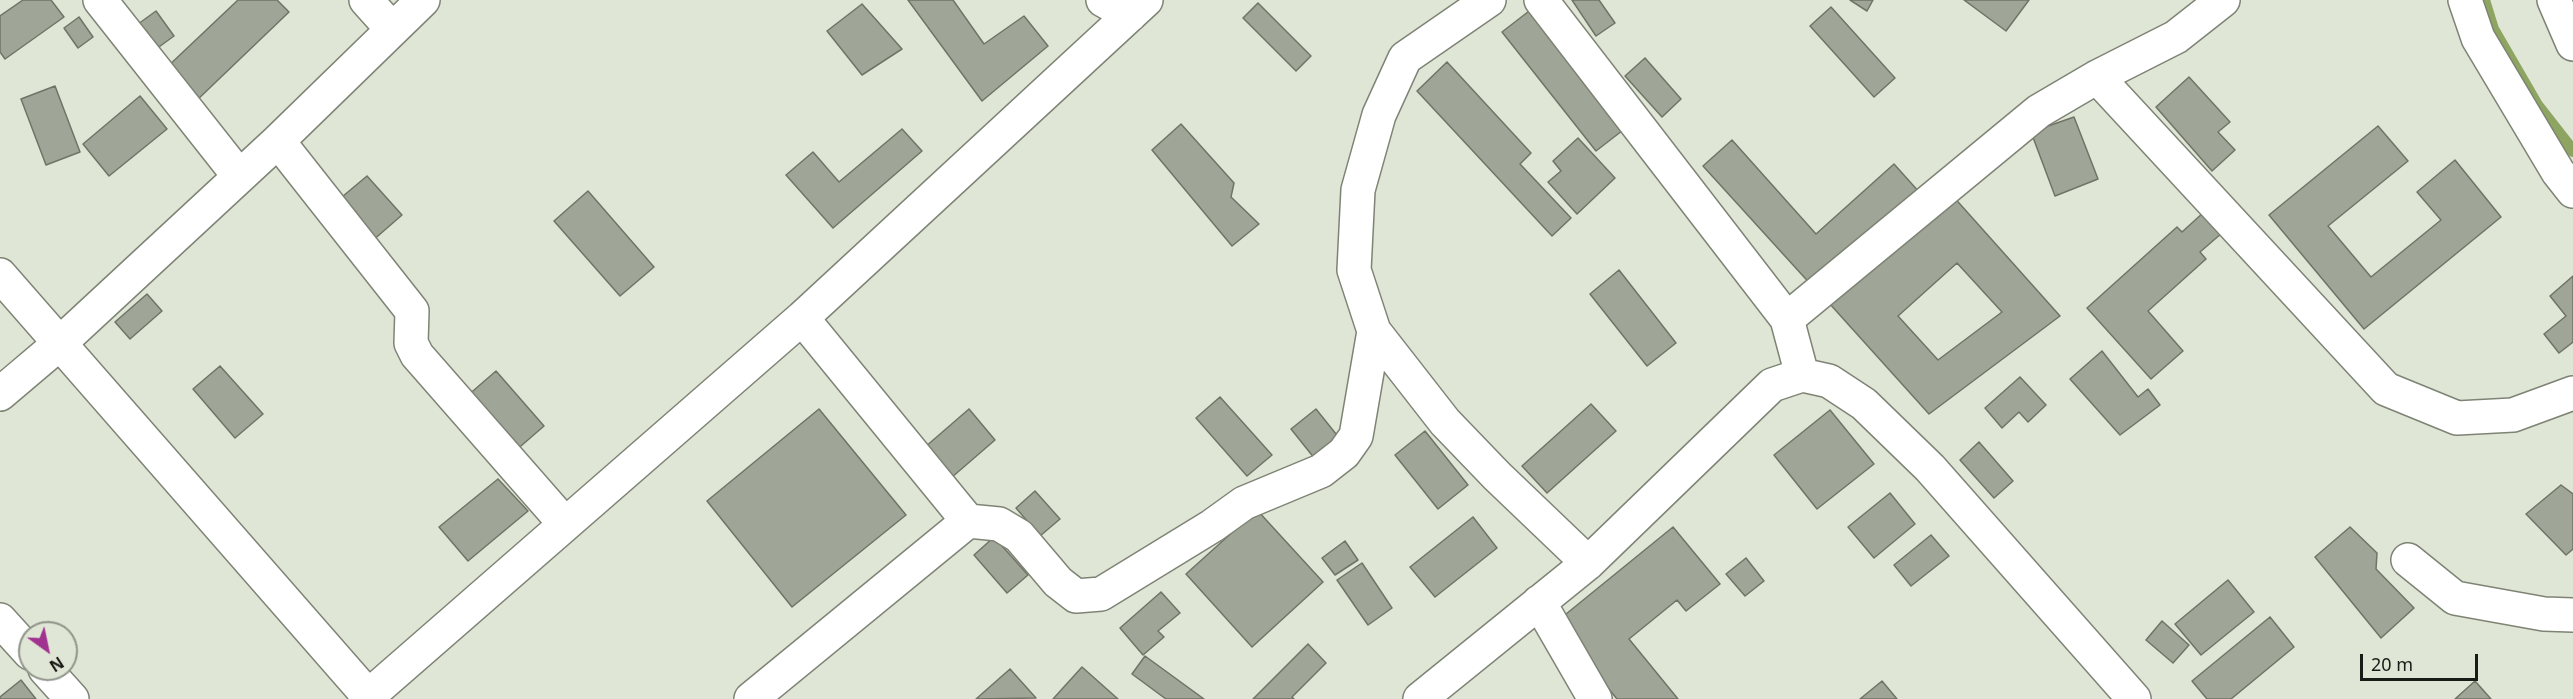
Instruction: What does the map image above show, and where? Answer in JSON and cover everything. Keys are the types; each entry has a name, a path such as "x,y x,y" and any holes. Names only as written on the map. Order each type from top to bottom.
{"street":[{"path":"100,0 239,176"},
{"path":"366,0 392,29"},
{"path":"0,394 59,344 278,141 423,0"},
{"path":"1489,0 1406,58 1379,115 1359,190 1354,270 1374,331 1445,422 1497,476 1588,563"},
{"path":"1541,0 1787,319 1802,375"},
{"path":"1787,319 2039,111 2176,37 2223,0"},
{"path":"2465,0 2478,38 2558,172 2573,191"},
{"path":"2554,0 2573,44"},
{"path":"0,275 368,698 802,318 1126,5"},
{"path":"2097,78 2386,389 2457,418 2513,415 2573,393"},
{"path":"278,141 412,311 411,343 417,355 565,524"},
{"path":"802,318 969,521 999,524 1019,536 1058,582 1076,596 1101,594 1212,526 1244,503 1321,471 1344,453 1356,436 1374,331"},
{"path":"1420,699 1588,563 1772,385 1802,375 1829,381 1864,404 1913,452 2134,699"},
{"path":"752,699 969,521"},
{"path":"2408,560 2455,598 2544,614 2573,615"},
{"path":"1539,603 1595,699"},
{"path":"0,620 18,640"},
{"path":"56,681 72,699"}],"building":[{"path":"23,0 51,0 64,17 5,59 0,52 0,16"},
{"path":"238,0 277,0 289,12 195,102 164,70"},
{"path":"908,0 953,0 984,44 1024,16 1048,46 982,101"},
{"path":"1572,0 1599,0 1615,23 1596,36"},
{"path":"1850,0 1873,0 1867,11"},
{"path":"1964,0 2029,0 2006,31"},
{"path":"1258,3 1311,56 1296,71 1243,18"},
{"path":"862,4 902,49 862,75 827,31"},
{"path":"1831,7 1895,78 1874,97 1810,26"},
{"path":"1533,8 1627,127 1596,151 1502,32"},
{"path":"156,11 174,36 152,52 134,27"},
{"path":"79,17 93,37 78,48 64,28"},
{"path":"1645,58 1681,99 1662,117 1625,76"},
{"path":"1447,62 1531,153 1520,164 1571,218 1552,236 1417,91"},
{"path":"2189,77 2230,122 2218,132 2235,150 2212,171 2156,107"},
{"path":"55,86 80,152 46,165 21,99"},
{"path":"140,96 167,129 109,176 83,144"},
{"path":"2074,117 2098,179 2055,196 2031,132"},
{"path":"1181,124 1234,183 1231,197 1259,224 1232,246 1152,150"},
{"path":"2378,126 2408,161 2328,226 2371,277 2441,220 2417,192 2455,160 2501,217 2364,329 2269,215"},
{"path":"902,129 922,151 833,228 786,175 813,152 839,182"},
{"path":"1578,138 1615,178 1577,214 1548,182 1561,171 1553,161"},
{"path":"1732,140 1816,234 1894,164 1920,193 1814,288 1703,166"},
{"path":"367,176 402,215 371,242 336,202"},
{"path":"588,191 654,267 620,296 554,221"},
{"path":"1951,194 2060,316 1929,414 1829,303","holes":["1957,263 2002,312 1938,360 1898,316"]},
{"path":"2204,212 2222,233 2200,252 2206,259 2148,311 2183,351 2151,379 2087,308 2177,227 2182,232"},
{"path":"1619,270 1676,343 1647,366 1590,294"},
{"path":"2573,276 2573,342 2559,353 2544,334 2566,316 2550,296"},
{"path":"147,294 162,311 130,339 115,322"},
{"path":"2102,351 2138,397 2148,389 2160,405 2120,435 2070,379"},
{"path":"220,366 263,414 235,438 193,389"},
{"path":"496,371 544,426 514,452 466,397"},
{"path":"2020,377 2046,405 2028,422 2019,412 2002,428 1985,408"},
{"path":"1220,397 1272,455 1247,476 1196,418"},
{"path":"1591,404 1616,431 1547,493 1522,466"},
{"path":"819,409 906,515 792,607 707,501"},
{"path":"969,409 995,440 944,484 917,454"},
{"path":"1316,409 1340,439 1315,459 1291,429"},
{"path":"1830,410 1874,464 1817,509 1774,455"},
{"path":"1425,431 1468,485 1438,509 1395,455"},
{"path":"1979,442 2013,481 1994,498 1960,460"},
{"path":"498,479 528,511 468,561 439,527"},
{"path":"2561,485 2573,494 2573,549 2566,555 2526,514"},
{"path":"1035,491 1060,519 1040,536 1016,508"},
{"path":"1890,493 1915,524 1874,558 1848,527"},
{"path":"1257,510 1323,582 1252,647 1186,574"},
{"path":"1473,517 1497,548 1435,597 1410,567"},
{"path":"1673,527 1720,584 1686,611 1677,600 1629,639 1678,699 1617,699 1555,623"},
{"path":"2350,527 2377,553 2376,569 2414,608 2381,638 2315,557"},
{"path":"1931,535 1949,556 1911,586 1894,565"},
{"path":"994,537 1028,575 1007,593 974,555"},
{"path":"1345,541 1358,560 1335,575 1322,558"},
{"path":"1746,558 1764,581 1745,596 1726,574"},
{"path":"1362,563 1392,608 1368,625 1337,580"},
{"path":"2228,580 2254,612 2201,655 2175,624"},
{"path":"1161,592 1180,613 1158,631 1164,637 1143,655 1120,628"},
{"path":"2270,617 2294,647 2231,699 2207,699 2192,681"},
{"path":"2162,621 2189,645 2173,663 2146,640"},
{"path":"1308,644 1326,663 1292,697 1294,699 1253,699"},
{"path":"1145,656 1204,699 1166,699 1132,674"},
{"path":"1082,667 1118,699 1053,699"},
{"path":"1010,669 1036,698 976,699"},
{"path":"22,681 36,699 0,699"},
{"path":"1882,681 1897,699 1860,699"},
{"path":"2475,681 2491,699 2455,699"}],"waterway":[{"path":"2484,0 2493,29 2537,105 2573,151"}]}
